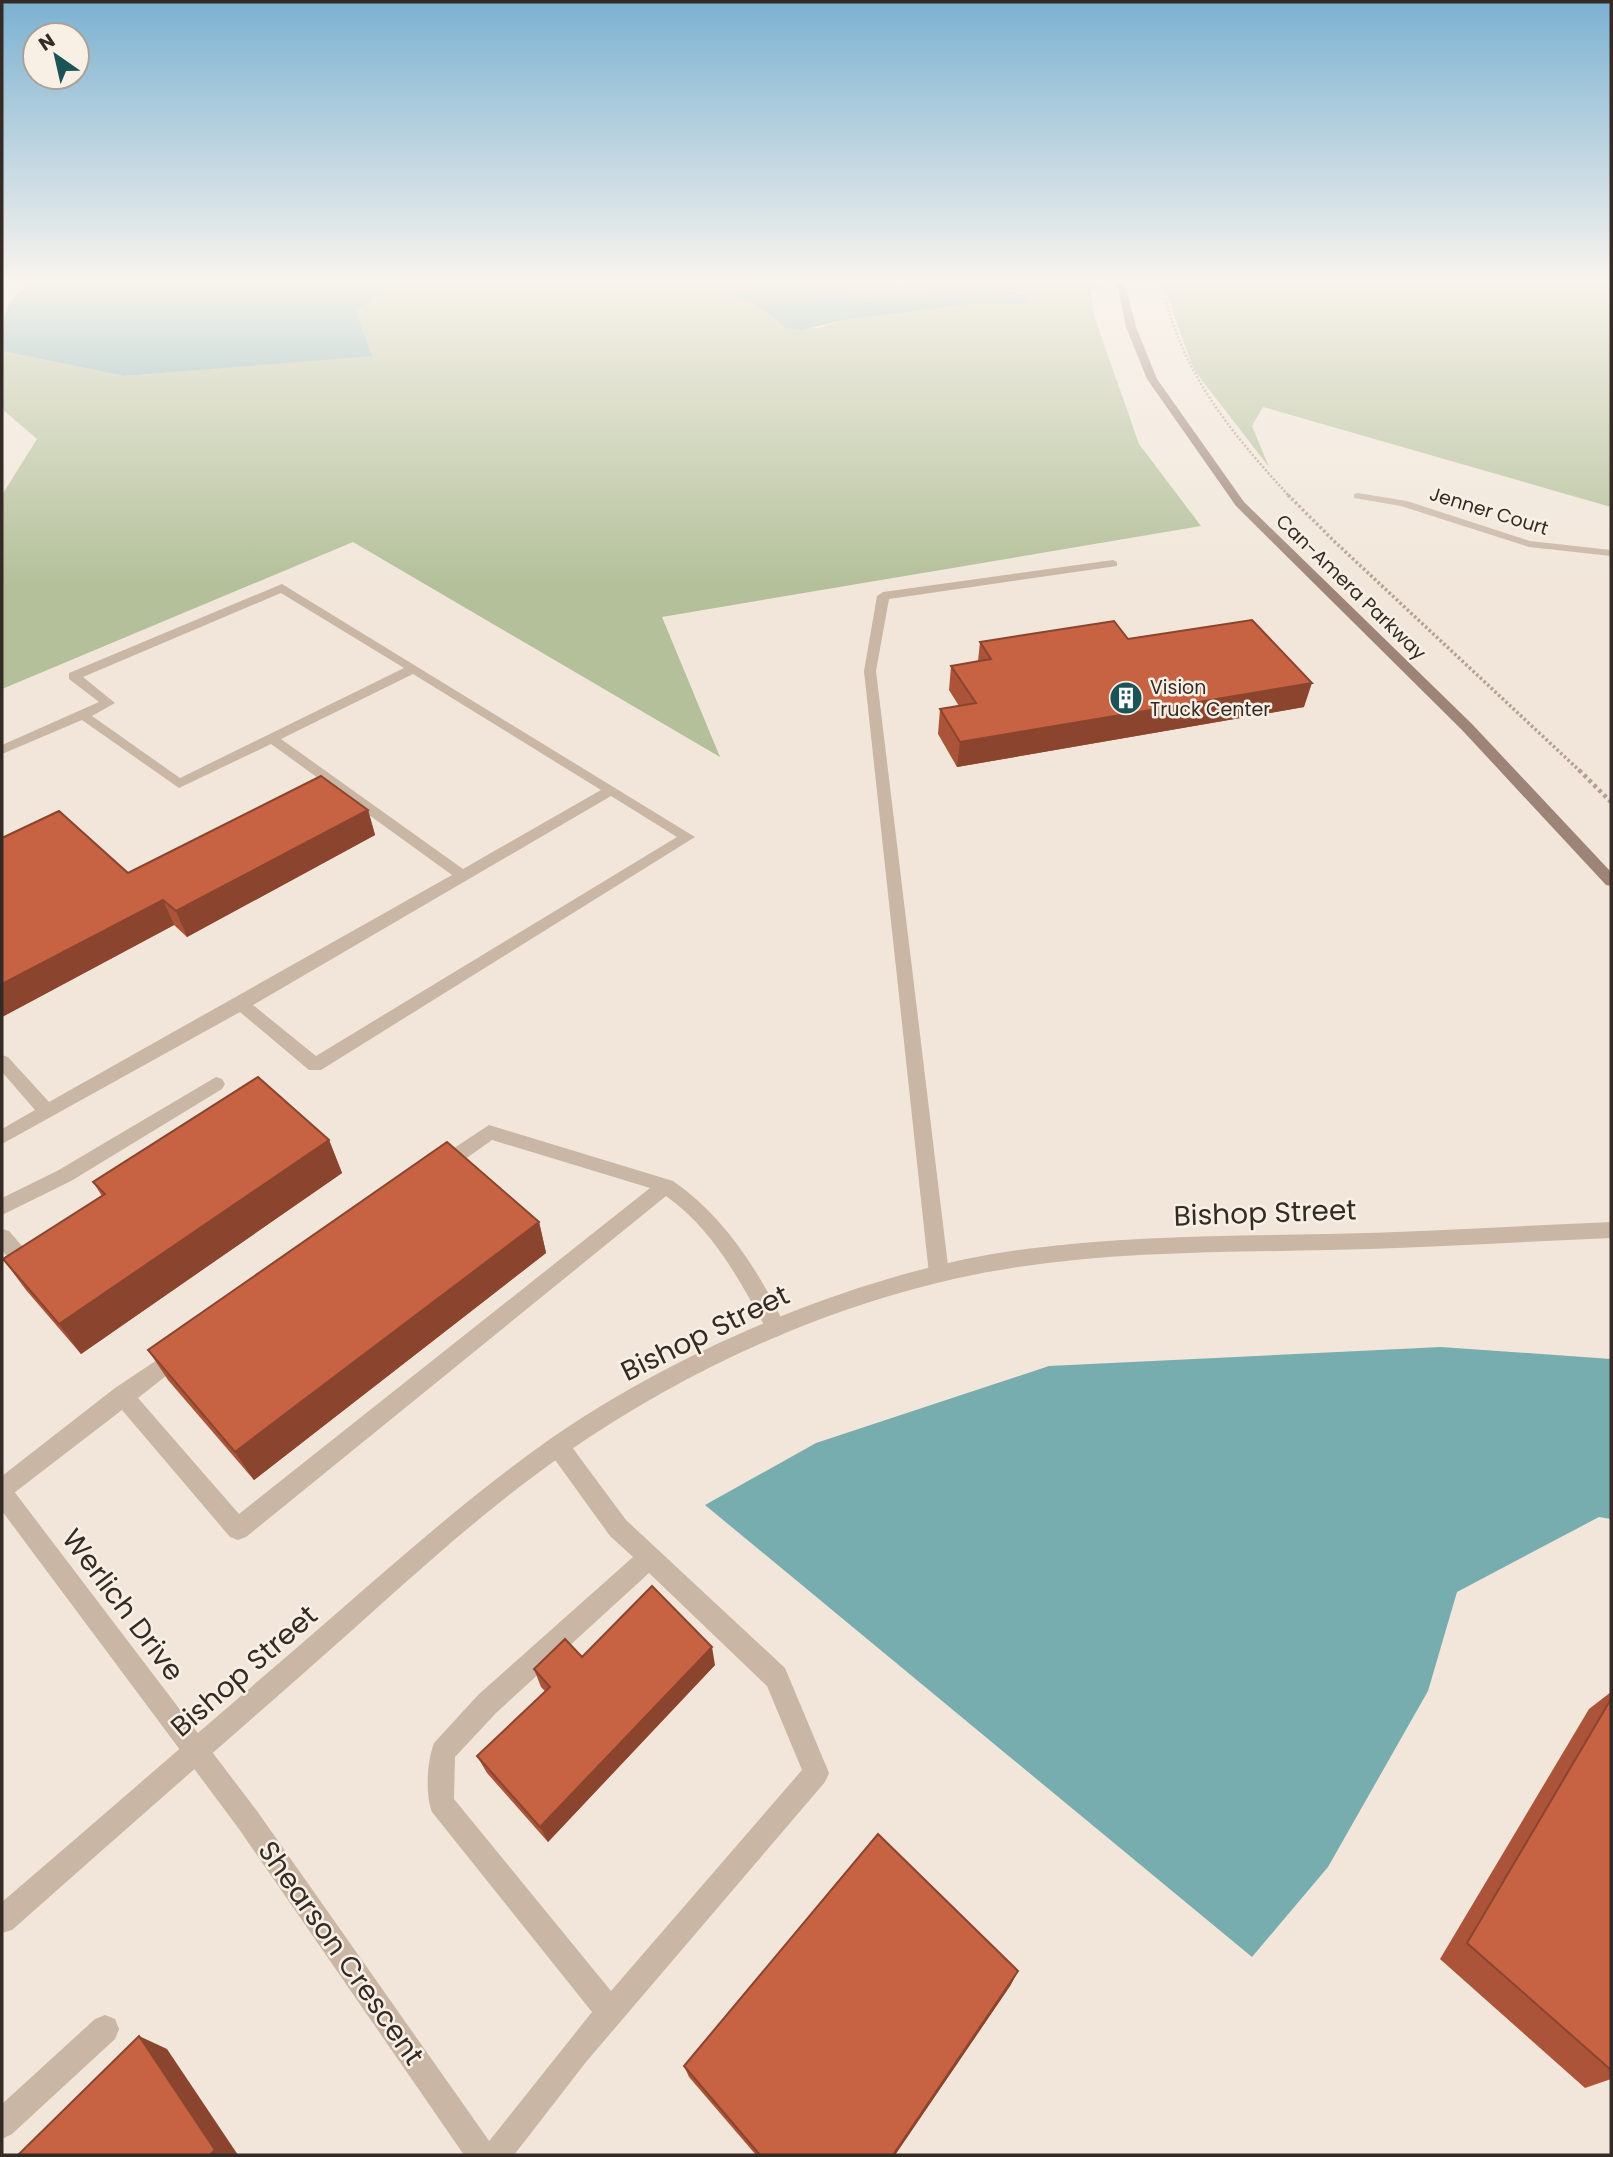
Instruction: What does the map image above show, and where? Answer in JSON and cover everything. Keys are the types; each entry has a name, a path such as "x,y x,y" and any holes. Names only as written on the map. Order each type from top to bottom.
{"main road":[{"name":"Can-Amera Parkway","path":"1155,384 1240,504 1466,727 1611,881"}],"street":[{"name":"Jenner Court","path":"1359,496 1403,503 1529,544 1611,553"},
{"path":"939,1273 870,671 883,596 1113,564"},
{"path":"2,750 108,703 74,676 282,588 688,837 314,1065 241,1004"},
{"path":"83,715 179,784 412,669"},
{"path":"273,739 463,876"},
{"path":"2,1138 241,1004 611,790"},
{"path":"2,1060 47,1112"},
{"path":"2,1207 64,1176 216,1084"},
{"path":"422,1180 489,1132 666,1186 685,1197 725,1239 776,1328"},
{"path":"122,1395 238,1529 666,1186"},
{"name":"Bishop Street","path":"2,1920 472,1511 558,1446 670,1377 776,1328 864,1295 939,1273 1025,1257 1192,1243 1328,1242 1611,1230"},
{"path":"2,1237 29,1268"},
{"path":"2,1491 122,1395 189,1348"},
{"path":"496,2155 576,2052 816,1773 776,1677 618,1528 558,1446"},
{"name":"Werlich Drive","path":"2,1491 196,1752"},
{"path":"610,2012 441,1803 443,1752 487,1704 649,1558"},
{"name":"Shearson Crescent","path":"196,1752 248,1820 482,2155"},
{"path":"2,2124 104,2029"}],"path":[{"path":"1203,384 1245,448 1287,495 1353,561 1504,698 1611,802"}],"green space":[{"path":"2,384 1118,384 1139,444 1201,526 662,617 720,757 353,542 2,689 2,495 37,439 2,409"},
{"path":"1205,384 1611,384 1611,507 1263,407 1252,426 1269,467"}],"water":[{"path":"1441,1347 1611,1359 1611,1519 1599,1517 1457,1592 1428,1691 1328,1867 1252,1957 705,1505 816,1443 1049,1366"}],"building":[{"name":"Vision Truck Center","path":"1252,620 1312,683 960,742 940,709 976,703 951,666 991,659 980,642 1114,621 1128,639"},
{"path":"321,776 368,810 176,911 163,900 2,984 2,838 59,811 128,873"},
{"path":"258,1077 329,1140 59,1324 3,1259 105,1194 93,1182"},
{"path":"447,1142 539,1222 235,1452 148,1350"},
{"path":"652,1586 712,1647 540,1827 477,1756 550,1687 534,1669 565,1639 582,1657"},
{"path":"1611,1699 1611,2070 1467,1943"},
{"path":"878,1834 1018,1971 893,2155 760,2155 684,2066"},
{"path":"139,2036 215,2150 210,2155 18,2155"}],"place":[{"name":"Vision Truck Center","path":"1126,698"}]}
